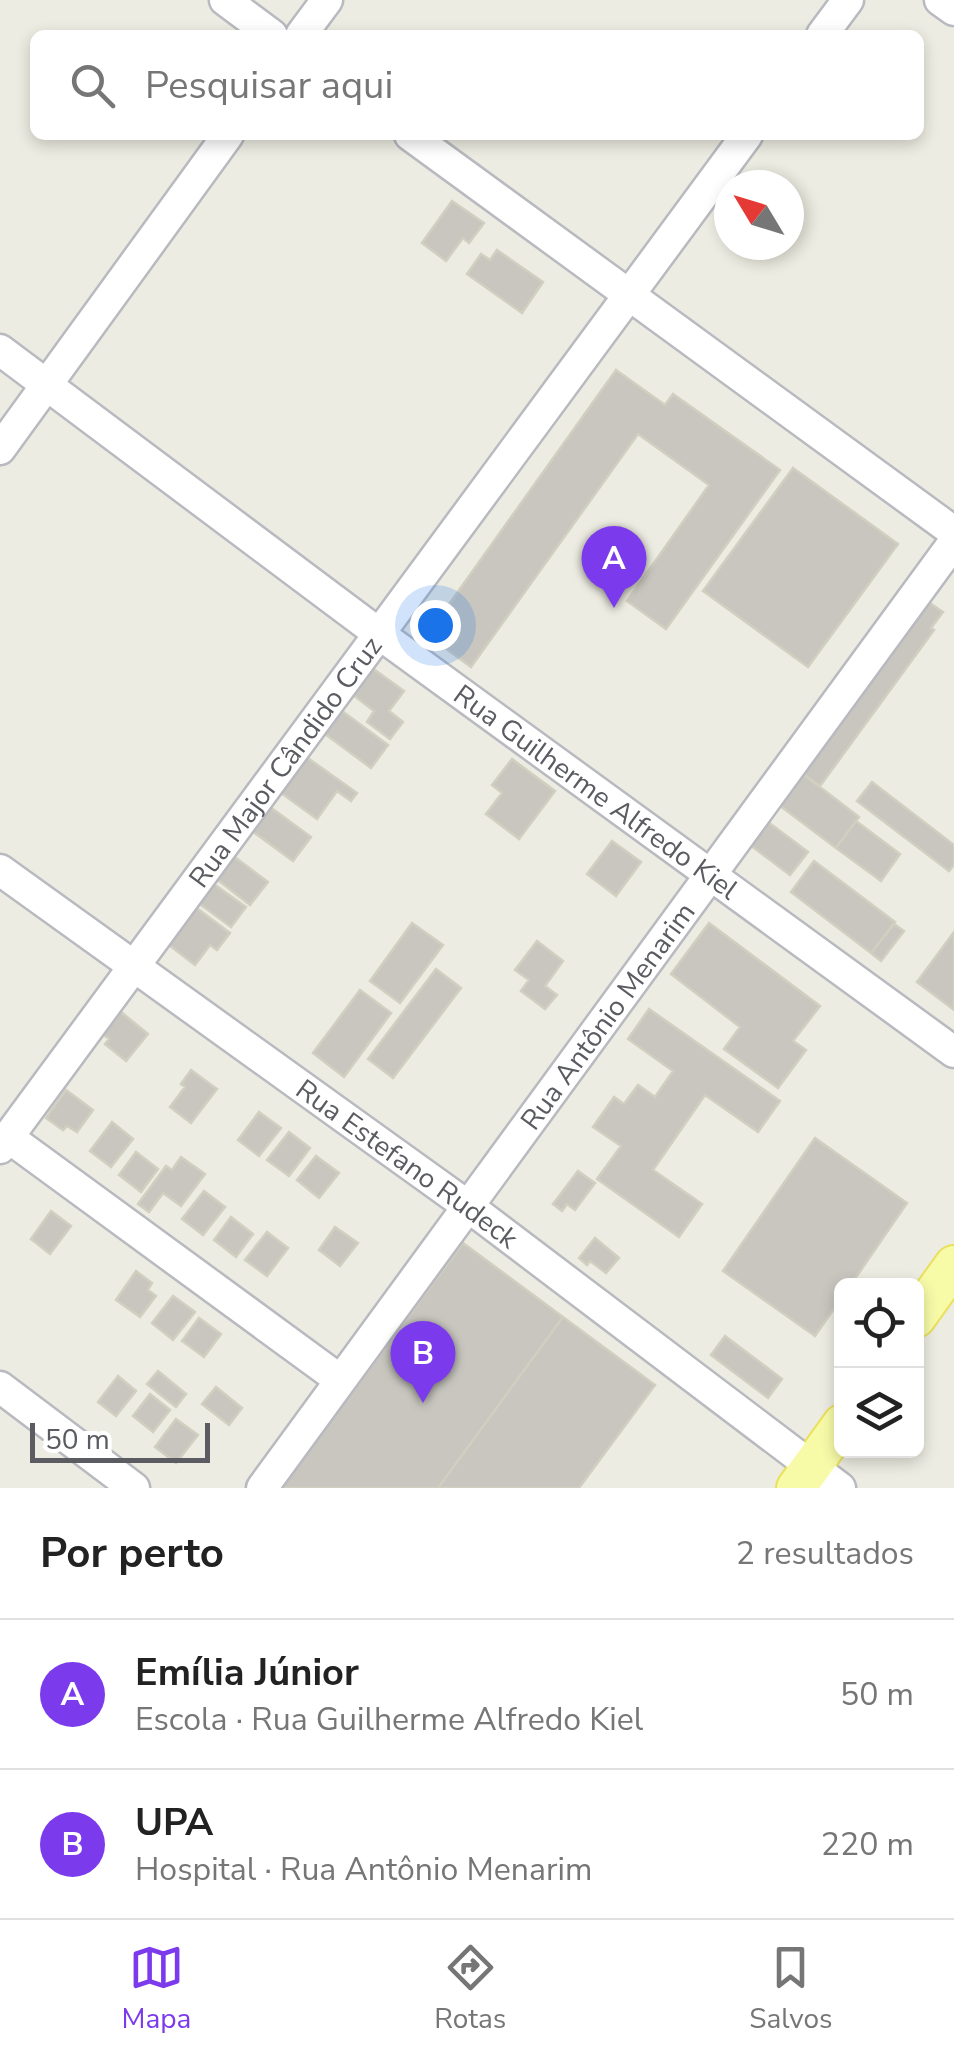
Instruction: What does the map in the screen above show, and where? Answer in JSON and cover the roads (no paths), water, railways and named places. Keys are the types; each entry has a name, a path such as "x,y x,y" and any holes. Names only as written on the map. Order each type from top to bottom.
{"main road":[{"path":"924,1307 954,1266"},
{"path":"816,1481 834,1442"}],"street":[{"path":"225,0 265,30"},
{"path":"305,30 326,0"},
{"path":"826,30 848,0"},
{"path":"940,0 954,10"},
{"path":"0,449 224,140"},
{"path":"417,140 954,532"},
{"name":"Rua Major Cândido Cruz","path":"4,1143 743,140"},
{"name":"Rua Guilherme Alfredo Kiel","path":"0,350 378,633 954,1052"},
{"name":"Rua Antônio Menarim","path":"262,1488 954,542"},
{"name":"Rua Estefano Rudeck","path":"0,870 468,1207 816,1481"},
{"path":"4,1143 340,1380"},
{"path":"0,1387 134,1488"}],"place":[{"name":"Emília Júnior","path":"614,608"},
{"name":"UPA","path":"423,1403"}]}
